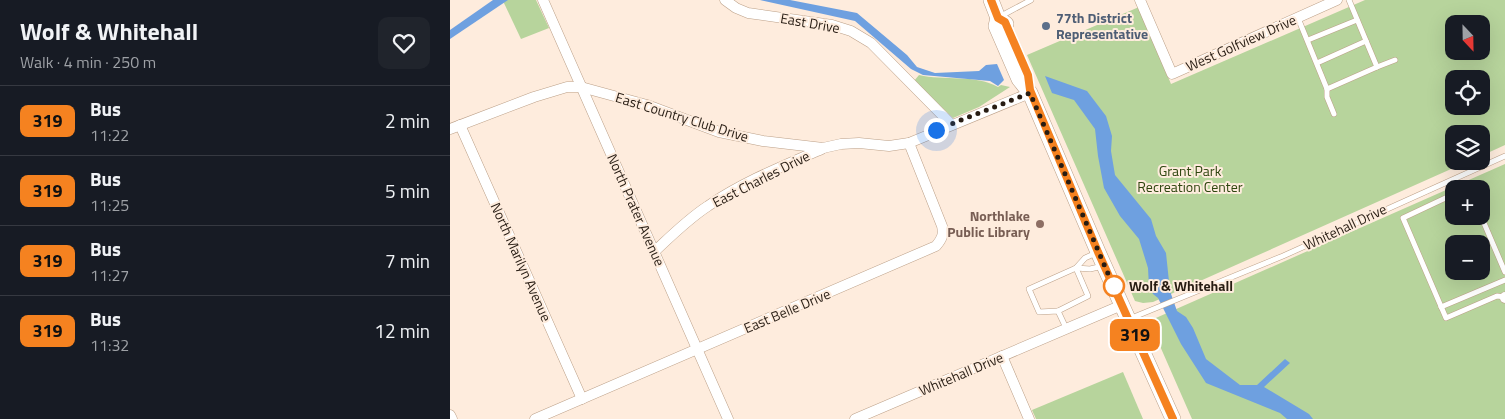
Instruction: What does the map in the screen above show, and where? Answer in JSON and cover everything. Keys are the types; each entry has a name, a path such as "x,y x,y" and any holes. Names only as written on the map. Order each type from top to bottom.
{"main road":[{"path":"991,0 998,18 996,26 1019,79 1030,92 1173,419"}],"street":[{"name":"North Prater Avenue","path":"543,0 728,419"},
{"name":"East Drive","path":"725,0 736,8 748,13 832,25 851,31 871,43 950,124"},
{"name":"West Golfview Drive","path":"1140,0 1172,74 1337,0"},
{"name":"East Country Club Drive","path":"450,130 550,92 567,87 581,87 647,105 719,132 763,142 823,148 859,143 889,146 909,143 950,124 1030,92"},
{"name":"North Marilyn Avenue","path":"460,125 582,399"},
{"name":"East Belle Drive","path":"535,419 936,246 941,240 942,226 909,143"},
{"name":"East Charles Drive","path":"654,252 687,222 707,207 760,177 823,148"},
{"name":"Whitehall Drive","path":"855,419 1122,305"},
{"path":"1002,356 1030,419"},
{"path":"450,415 452,419"}],"lane":[{"path":"998,18 1031,0"},
{"path":"1349,0 1377,67"},
{"path":"1298,18 1327,89 1327,97 1334,114"},
{"path":"1308,40 1357,20"},
{"path":"1317,63 1366,41"},
{"path":"1327,89 1395,60"},
{"name":"Whitehall Drive","path":"1128,319 1283,256 1505,156"},
{"path":"1445,198 1403,218 1446,318 1497,296 1505,298"},
{"path":"1485,225 1505,272"},
{"path":"1076,268 1088,296 1058,311 1039,312 1029,289 1076,268 1085,258 1102,259"},
{"path":"1076,268 1090,269 1102,259"},
{"path":"1442,307 1505,280"},
{"path":"1058,311 1066,328"}],"green space":[{"path":"536,0 549,28 521,39 503,1"},
{"name":"Grant Park Recreation Center","path":"1365,0 1505,0 1505,145 1490,152 1490,125 1445,125 1445,170 1449,170 1153,302 1143,303 1135,301 1027,55 1139,7 1171,84"},
{"path":"919,75 979,80 998,87 1001,85 1010,87 979,107 953,118 914,81"},
{"path":"1505,164 1505,419 1192,419 1149,321 1445,190 1445,225 1490,225 1490,180 1469,180"},
{"path":"1123,372 1143,419 1036,419 1032,410"}],"water":[{"path":"493,0 508,0 450,39 450,30"},
{"path":"760,0 790,0 857,13 907,55 917,67 935,73 979,71 986,65 997,64 1004,80 998,86 990,81 923,75 911,69 855,21"},
{"path":"1045,76 1087,91 1106,116 1112,136 1111,151 1115,175 1151,219 1156,236 1166,253 1170,291 1177,311 1186,317 1193,328 1206,359 1240,385 1257,385 1285,359 1290,363 1264,387 1309,414 1313,419 1287,419 1280,413 1206,383 1181,344 1158,298 1149,287 1148,268 1139,239 1120,216 1104,188 1095,129 1074,100 1052,93"}],"bus line":[{"name":"319","path":"991,0 998,18 1005,22 1028,75 1030,90 1098,252 1173,419"}],"place":[{"name":"77th District Representative","path":"1046,26"},
{"name":"Northlake Public Library","path":"1040,224"},
{"name":"Wolf & Whitehall","path":"1114,286"}],"route":[{"path":"936,130 1030,93 1116,292 1114,286"}]}
